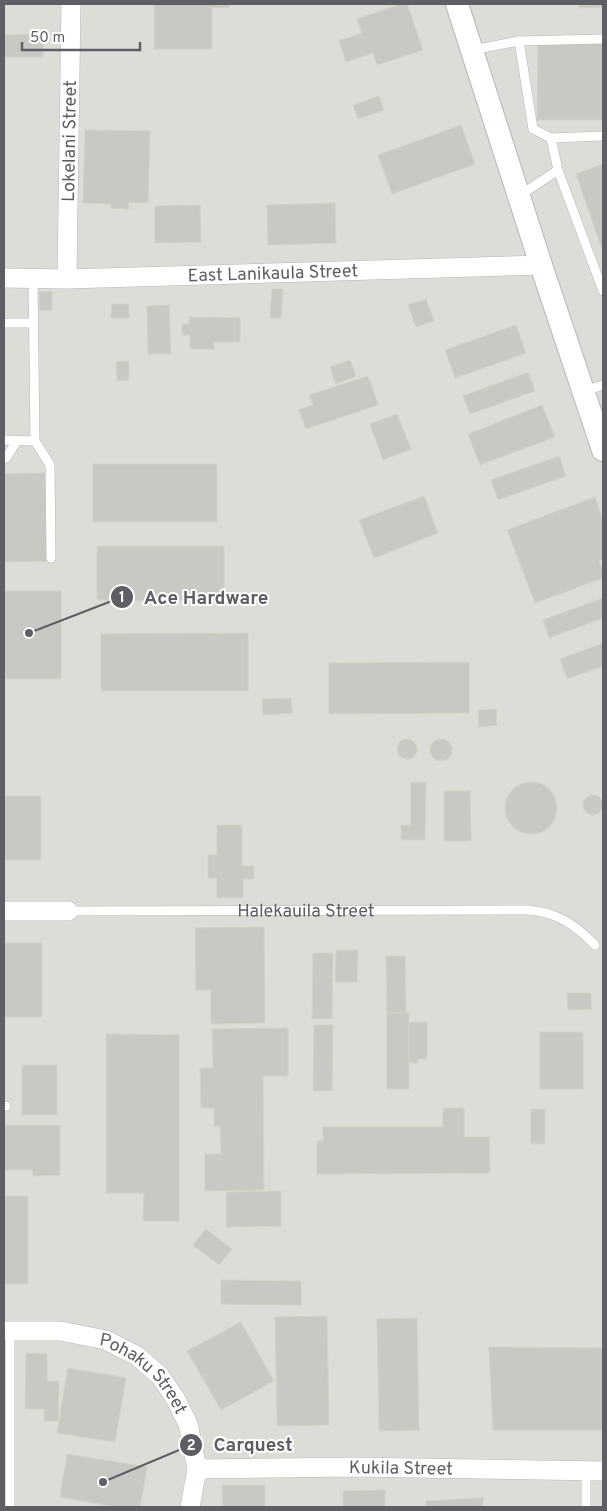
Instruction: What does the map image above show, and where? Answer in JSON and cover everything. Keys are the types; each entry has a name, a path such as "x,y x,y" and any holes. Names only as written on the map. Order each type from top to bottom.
{"street":[{"name":"Lokelani Street","path":"67,278 71,4"},
{"path":"457,4 541,265 594,388 603,450"},
{"name":"East Lanikaula Street","path":"4,278 67,278 541,265"},
{"name":"Halekauila Street","path":"4,912 68,911"},
{"name":"Pohaku Street","path":"7,1331 60,1331 106,1340 137,1356 160,1376 175,1398 188,1424 197,1469 190,1507"},
{"name":"Kukila Street","path":"197,1469 352,1467 595,1470"}],"lane":[{"path":"472,50 519,41 603,39"},
{"path":"519,41 533,129 551,138 603,136"},
{"path":"551,138 558,170 603,290"},
{"path":"519,196 558,170"},
{"path":"33,278 35,441 50,465 51,558"},
{"path":"4,323 34,323"},
{"path":"4,440 35,441"},
{"path":"4,458 6,458 17,440"},
{"name":"Halekauila Street","path":"68,911 527,910 554,915 568,922 595,945"},
{"path":"7,1331 10,1507"},
{"path":"586,1507 595,1470"}],"shaded area":[{"path":"4,4 603,4 603,1507 4,1507"}],"building":[{"path":"154,4 229,4 229,8 212,7 212,49 154,49"},
{"path":"401,4 407,4 423,50 377,65 373,53 346,62 339,41 362,33 357,19"},
{"path":"579,4 603,4 603,7 579,8"},
{"path":"43,34 43,57 4,57 4,35"},
{"path":"538,42 603,42 603,120 537,120"},
{"path":"379,96 384,110 358,119 353,105"},
{"path":"461,125 475,164 392,194 378,155"},
{"path":"85,130 150,131 148,203 129,202 129,209 111,208 111,204 83,203"},
{"path":"603,164 603,252 576,174"},
{"path":"335,203 336,243 268,245 267,205"},
{"path":"200,205 201,242 155,243 155,206"},
{"path":"272,289 283,289 281,318 270,318"},
{"path":"52,291 52,310 40,311 39,292"},
{"path":"426,299 434,321 416,327 408,305"},
{"path":"112,304 129,304 129,318 111,318"},
{"path":"169,305 171,354 148,354 147,306"},
{"path":"189,317 240,318 240,342 214,342 214,349 190,349 190,335 182,335 182,324 189,324"},
{"path":"516,325 526,353 455,378 445,350"},
{"path":"350,360 356,376 336,384 330,367"},
{"path":"129,361 129,380 117,381 116,362"},
{"path":"528,372 535,391 470,414 463,396"},
{"path":"368,376 378,405 306,429 299,410 313,405 309,395"},
{"path":"542,405 555,437 480,465 468,434"},
{"path":"397,414 411,449 383,460 370,424"},
{"path":"559,456 566,476 498,500 491,480"},
{"path":"93,464 217,464 217,522 93,522"},
{"path":"45,473 47,561 4,562 4,474"},
{"path":"424,496 438,533 374,558 359,520"},
{"path":"595,497 603,520 603,559 599,561 603,571 603,578 535,603 507,530"},
{"path":"97,546 224,546 224,601 97,600"},
{"path":"4,591 61,591 61,679 4,679"},
{"path":"603,598 603,618 549,638 543,620"},
{"path":"248,633 248,691 101,691 101,634"},
{"path":"603,643 603,666 567,679 560,659"},
{"path":"469,662 469,713 329,714 329,663"},
{"path":"291,698 292,713 263,715 262,699"},
{"path":"496,709 497,725 479,727 478,710"},
{"path":"403,739 411,739 417,745 417,753 411,759 403,759 397,753 397,745"},
{"path":"441,739 451,746 452,750 445,760 441,761 431,754 430,750 437,740"},
{"path":"411,782 426,782 425,840 401,840 401,825 411,825"},
{"path":"526,782 536,782 550,789 557,803 557,813 550,827 536,834 526,834 516,830 509,823 505,813 505,803 509,793 516,786"},
{"path":"444,791 470,791 471,841 444,841"},
{"path":"589,795 597,795 603,801 603,809 597,815 589,815 583,809 583,801"},
{"path":"4,796 41,796 41,860 4,860"},
{"path":"217,825 242,825 242,866 254,866 254,879 243,879 243,898 217,898 217,878 208,878 208,855 217,855"},
{"path":"264,927 265,1023 211,1024 211,990 196,990 195,928"},
{"path":"4,943 42,943 42,1017 4,1017"},
{"path":"336,950 358,950 357,982 335,982"},
{"path":"313,953 333,953 332,1019 312,1019"},
{"path":"386,956 405,956 406,1013 387,1013"},
{"path":"567,993 591,993 591,1009 568,1010"},
{"path":"387,1013 409,1013 409,1089 387,1089"},
{"path":"409,1022 427,1022 427,1059 418,1059 418,1063 409,1063"},
{"path":"314,1025 333,1025 332,1091 313,1091"},
{"path":"288,1028 288,1076 263,1076 264,1190 205,1191 205,1154 221,1154 220,1126 214,1127 214,1108 201,1108 200,1068 213,1068 212,1029"},
{"path":"540,1032 583,1032 583,1089 540,1089"},
{"path":"106,1034 179,1035 179,1221 143,1221 144,1193 106,1193"},
{"path":"22,1065 57,1065 57,1115 22,1115"},
{"path":"443,1108 464,1108 464,1137 489,1137 490,1173 317,1174 317,1141 323,1141 323,1127 443,1127"},
{"path":"531,1109 545,1109 545,1144 531,1144"},
{"path":"4,1125 60,1125 60,1175 33,1176 33,1170 4,1170"},
{"path":"281,1191 281,1226 226,1227 226,1192"},
{"path":"4,1196 28,1196 28,1284 4,1284"},
{"path":"206,1229 232,1249 219,1265 193,1245"},
{"path":"221,1280 301,1281 301,1305 221,1304"},
{"path":"327,1316 329,1425 277,1426 275,1317"},
{"path":"417,1318 419,1430 379,1431 377,1319"},
{"path":"241,1322 274,1381 221,1410 187,1351"},
{"path":"489,1347 603,1348 603,1430 493,1430"},
{"path":"26,1353 47,1354 47,1381 59,1381 58,1421 44,1421 44,1409 25,1409"},
{"path":"68,1368 126,1378 115,1442 57,1433"},
{"path":"67,1454 147,1467 140,1507 116,1507 60,1497"},
{"path":"222,1485 265,1485 265,1507 223,1507"},
{"path":"385,1490 385,1507 343,1507 343,1491"},
{"path":"483,1498 483,1507 426,1507 426,1501"}],"place":[{"name":"Ace Hardware","path":"29,633"},
{"name":"Carquest","path":"103,1482"}]}
